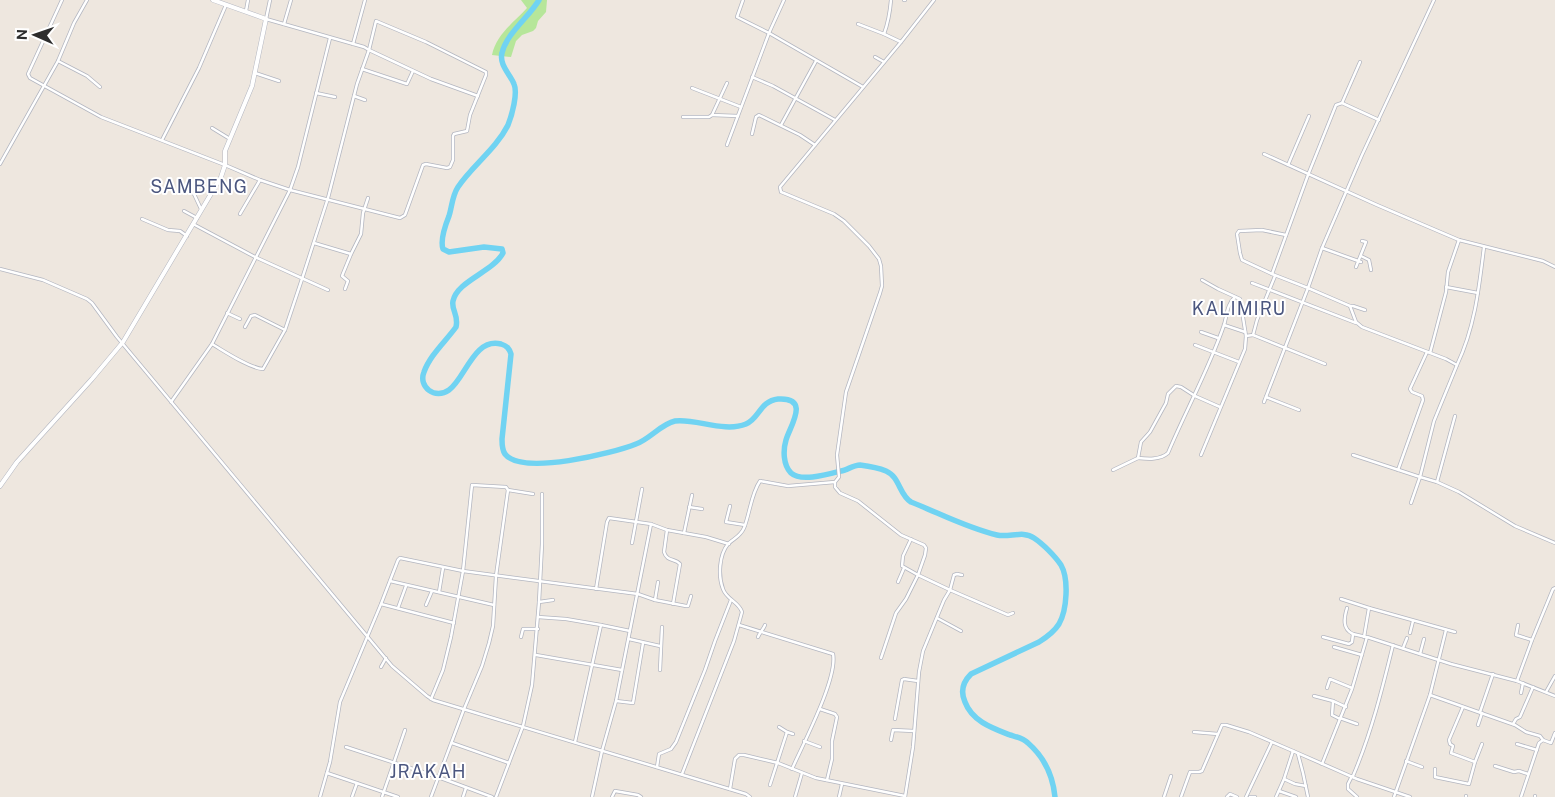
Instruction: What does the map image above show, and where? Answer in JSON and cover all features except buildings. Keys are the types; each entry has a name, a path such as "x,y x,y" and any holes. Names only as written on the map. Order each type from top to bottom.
{"street":[{"path":"62,0 28,74 30,78 101,117 260,180 290,190 328,198 400,218 405,214 423,165 450,167 453,160 453,136 467,131 470,115 486,72 426,42 377,21 354,96 328,198 314,243 284,330 269,361 262,370 212,344"},
{"path":"0,164 58,61 74,23 87,0"},
{"path":"213,0 266,19 369,50 431,79 478,96"},
{"path":"245,12 248,0"},
{"path":"0,486 17,462 81,392 123,342 219,182 225,165 226,151 230,138 249,95 256,73 270,0"},
{"path":"284,24 291,0"},
{"path":"352,44 365,0"},
{"path":"743,0 737,16 863,87"},
{"path":"727,144 769,33 784,0"},
{"path":"884,34 891,0"},
{"path":"682,774 739,625 742,610 724,592 720,577 721,564 729,544 739,537 745,525 760,481 788,486 834,482 839,476 837,456 846,392 880,293 882,280 879,259 870,246 856,231 834,214 786,194 781,190 781,185 934,0"},
{"path":"1264,402 1322,248 1363,153 1434,0"},
{"path":"162,140 199,68 226,5"},
{"path":"858,24 901,42"},
{"path":"171,402 212,344 290,190 298,167 330,38"},
{"path":"875,57 884,62"},
{"path":"58,61 87,76 100,87"},
{"path":"781,125 816,61"},
{"path":"1342,103 1360,62"},
{"path":"362,69 407,84 413,70"},
{"path":"256,73 279,81"},
{"path":"752,77 836,120"},
{"path":"712,115 727,83"},
{"path":"692,88 741,107"},
{"path":"316,93 335,97"},
{"path":"354,96 366,100"},
{"path":"1253,335 1257,320 1270,290 1286,235 1308,174 1336,105 1342,103 1379,120"},
{"path":"752,134 757,115 781,125 815,145"},
{"path":"683,117 738,116"},
{"path":"1288,165 1309,116"},
{"path":"212,128 230,138"},
{"path":"1264,154 1459,240 1529,257 1555,267"},
{"path":"240,214 260,180"},
{"path":"185,189 194,194 202,211"},
{"path":"346,289 348,281 342,276 361,234 364,208 368,198"},
{"path":"184,211 197,218"},
{"path":"142,219 168,230 180,231 187,236"},
{"path":"193,224 255,257 328,290"},
{"path":"1286,235 1262,230 1239,232 1242,260 1273,275 1350,306 1365,310"},
{"path":"1398,470 1423,400 1422,396 1410,390 1411,386 1429,352 1446,287 1448,272 1459,240"},
{"path":"1356,267 1360,262 1366,242 1362,241"},
{"path":"314,243 351,254"},
{"path":"1411,503 1437,414 1468,341 1478,294 1484,247"},
{"path":"1322,248 1360,262"},
{"path":"1361,256 1369,260 1371,270"},
{"path":"0,269 43,280 92,303 117,337 385,658 402,676 431,699 657,766 746,794 750,797"},
{"path":"1201,455 1245,349 1246,336 1240,300 1202,280"},
{"path":"1252,283 1429,352 1457,365"},
{"path":"1446,287 1478,294"},
{"path":"1113,470 1138,458 1151,459 1167,454 1224,326 1229,304 1235,297"},
{"path":"1350,306 1358,324"},
{"path":"227,313 240,319"},
{"path":"245,327 251,316 255,315 284,330"},
{"path":"1224,326 1245,332"},
{"path":"1201,332 1218,338"},
{"path":"1246,336 1253,335 1325,364"},
{"path":"1195,344 1239,362"},
{"path":"1138,458 1142,442 1150,432 1173,388 1181,387 1194,396 1220,407"},
{"path":"1266,398 1299,410"},
{"path":"1437,482 1455,416"},
{"path":"1353,454 1437,482 1459,492 1515,526 1555,543"},
{"path":"834,482 840,493 858,501 898,533 924,545 926,548 926,555 918,575 906,599 896,613 881,658"},
{"path":"431,699 443,670 464,571 472,485 506,487 508,490 534,494"},
{"path":"632,543 642,489"},
{"path":"431,797 490,643 496,576 508,490"},
{"path":"496,797 523,726 532,685 538,629 542,494"},
{"path":"684,533 692,495"},
{"path":"730,506 726,522 745,525"},
{"path":"690,507 702,510"},
{"path":"596,589 607,520 610,518 651,524 667,530 706,537 729,544"},
{"path":"592,797 616,701 651,524"},
{"path":"667,530 665,555 667,558 680,564 673,604"},
{"path":"898,582 904,568 902,566 904,556 911,539"},
{"path":"320,797 327,773 340,702 400,558 443,568 638,594 655,600 687,606 691,596"},
{"path":"439,592 443,568"},
{"path":"904,568 1007,614 1013,613"},
{"path":"730,789 735,759 739,755 744,755 778,763 802,773 827,780 905,796 923,651 950,590 950,584 954,575 962,574"},
{"path":"390,581 494,605"},
{"path":"655,600 658,582"},
{"path":"398,608 407,586"},
{"path":"1517,681 1532,640 1555,588"},
{"path":"426,605 432,591"},
{"path":"539,602 553,600"},
{"path":"657,766 659,754 672,749 676,742 706,670 731,600"},
{"path":"1341,600 1456,632"},
{"path":"381,604 454,622"},
{"path":"1347,608 1345,626 1350,633 1517,681 1555,696"},
{"path":"1322,764 1346,707 1362,655 1369,608"},
{"path":"538,617 566,619 630,631"},
{"path":"937,618 961,631"},
{"path":"1410,633 1413,621"},
{"path":"575,742 601,625"},
{"path":"739,625 833,654 833,666 820,709 792,769"},
{"path":"758,637 765,625"},
{"path":"1518,625 1516,635 1532,640"},
{"path":"660,670 662,627"},
{"path":"521,637 523,629 538,629"},
{"path":"1394,797 1430,695 1446,630"},
{"path":"1323,637 1349,644 1352,642 1353,634"},
{"path":"1403,648 1407,638"},
{"path":"1420,654 1424,639"},
{"path":"628,640 660,646"},
{"path":"616,701 633,703 644,643"},
{"path":"1357,797 1348,789 1348,784 1363,754 1392,645"},
{"path":"1334,647 1362,655"},
{"path":"536,655 622,670"},
{"path":"381,667 385,658"},
{"path":"1478,725 1493,674"},
{"path":"1546,692 1555,676"},
{"path":"1327,688 1330,679 1352,688"},
{"path":"894,719 902,680 918,681"},
{"path":"1520,693 1523,683"},
{"path":"1512,724 1520,717 1533,687"},
{"path":"1430,695 1512,724 1526,732 1540,736 1543,740 1555,746"},
{"path":"1314,696 1346,707"},
{"path":"1333,701 1332,715 1358,724"},
{"path":"1463,707 1449,740 1450,744 1454,746 1452,754 1475,762"},
{"path":"820,709 837,716 832,741 832,759 827,780"},
{"path":"1181,797 1190,772 1202,771 1222,725 1249,732 1322,764 1395,793 1410,797"},
{"path":"779,728 792,734"},
{"path":"382,797 405,730"},
{"path":"891,740 893,730 914,732"},
{"path":"770,785 787,732"},
{"path":"1194,732 1218,734"},
{"path":"1551,744 1555,733"},
{"path":"1521,797 1539,743 1543,740"},
{"path":"804,741 820,747"},
{"path":"1254,797 1248,797 1272,742"},
{"path":"452,743 509,763"},
{"path":"1435,769 1435,777 1468,784 1482,744"},
{"path":"1517,744 1537,750"},
{"path":"346,747 492,797"},
{"path":"1276,797 1293,751"},
{"path":"1298,754 1308,797"},
{"path":"1406,761 1422,767"},
{"path":"1495,766 1528,774"},
{"path":"327,773 398,797"},
{"path":"795,797 802,773"},
{"path":"1164,797 1171,776"},
{"path":"1284,779 1306,786"},
{"path":"352,797 357,783"},
{"path":"839,797 842,783"},
{"path":"463,797 466,788"},
{"path":"612,797 615,791 641,797"},
{"path":"1279,791 1296,797"},
{"path":"1227,797 1231,794 1237,797"}],"green space":[{"path":"521,0 547,0 546,12 538,21 533,31 522,35 516,41 511,57 492,55 501,35 527,8"}],"waterway":[{"path":"539,0 508,39 501,57 515,88 514,104 508,125 497,142 470,171 456,190 443,237 443,249 449,252 484,247 502,249 503,253 492,266 468,282 456,294 453,301 457,319 456,327 434,354 424,372 423,383 433,393 444,393 455,385 471,360 484,347 492,344 506,346 511,354 502,439 503,449 505,454 515,460 530,463 569,461 625,448 641,442 665,425 675,421 691,421 728,427 746,424 754,418 763,406 772,400 788,400 794,403 796,414 786,440 784,457 788,470 796,476 817,476 858,465 877,468 891,474 904,495 911,502 986,532 1002,536 1021,534 1034,538 1052,554 1064,571 1066,594 1062,618 1055,629 1039,642 971,674 964,683 963,694 968,709 983,723 996,730 1022,739 1034,748 1047,767 1055,797"}],"district":[{"name":"SAMBENG","path":"199,187"},
{"name":"KALIMIRU","path":"1239,309"},
{"name":"JRAKAH","path":"428,772"}]}
